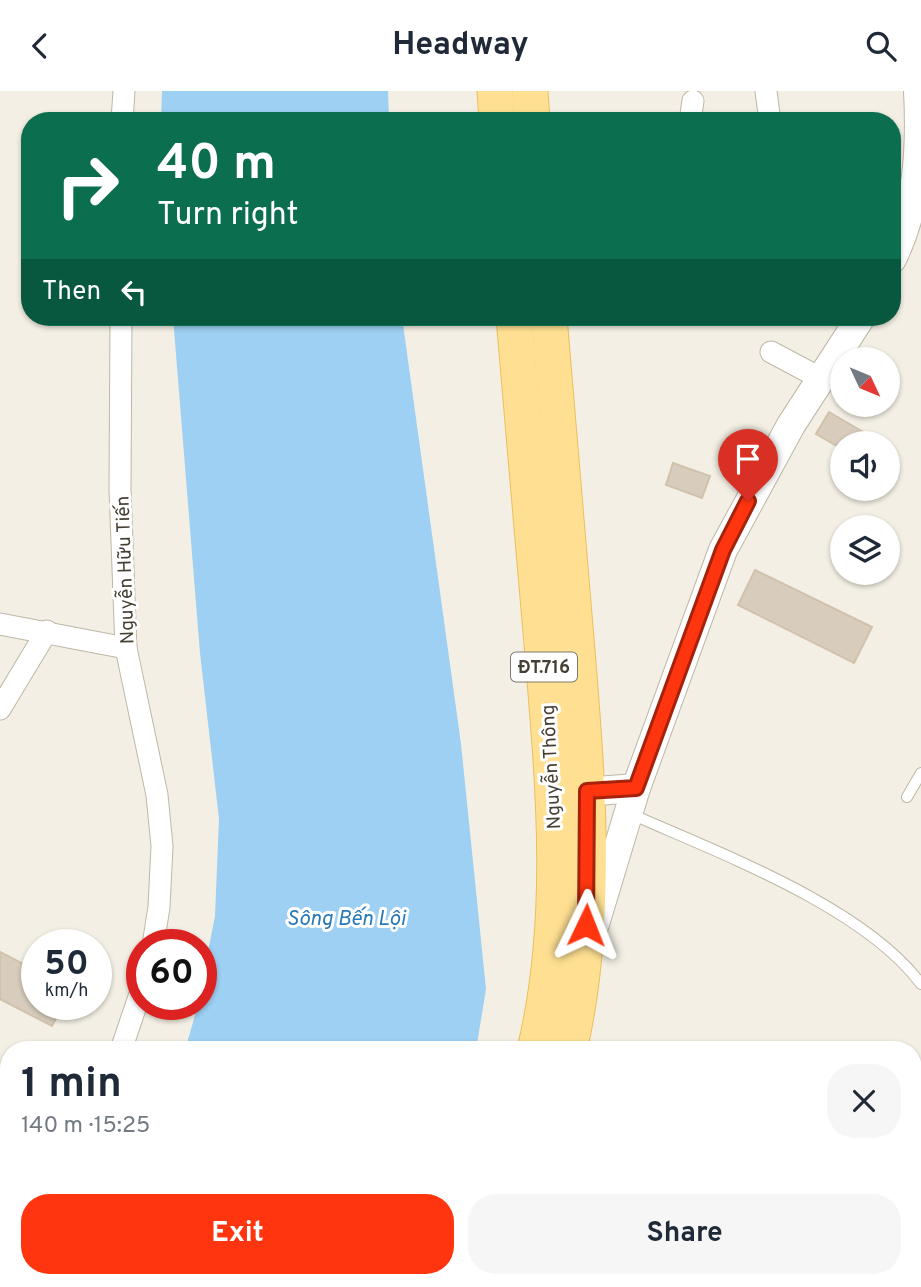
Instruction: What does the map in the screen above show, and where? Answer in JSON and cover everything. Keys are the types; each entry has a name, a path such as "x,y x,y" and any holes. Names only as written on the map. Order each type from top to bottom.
{"main road":[{"path":"495,91 497,112"},
{"path":"530,91 531,112"},
{"name":"Nguyễn Thông","path":"515,326 553,789 553,927 544,1006 537,1041"},
{"name":"Nguyễn Thông","path":"550,326 587,791 587,890 582,971 572,1041"}],"street":[{"path":"123,112 124,91"},
{"path":"766,91 769,112"},
{"path":"901,207 904,190 920,159 918,91"},
{"name":"Nguyễn Hữu Tiến","path":"121,326 120,489 126,648 157,795 162,846 156,929"},
{"name":"Nguyễn Thông","path":"582,971 632,800 723,550 758,481 855,326"},
{"path":"771,352 820,378"},
{"path":"0,624 126,648"},
{"path":"0,709 47,631"},
{"path":"553,789 587,791 632,800"},
{"path":"124,1041 131,1020"}],"lane":[{"path":"907,797 921,773"},
{"path":"632,800 834,913 888,947 905,962 921,984"}],"water":[{"path":"162,91 388,91 389,112 161,112"},
{"name":"Sông Bến Lội","path":"174,326 403,326 461,744 486,989 477,1041 188,1041 194,1020 217,1020 217,929 212,929 219,819 200,653"}],"building":[{"path":"829,412 830,417 838,417 861,431 830,431 830,442 816,434"},
{"path":"673,463 710,476 702,498 666,485"},
{"path":"755,570 872,627 854,663 738,605"},
{"path":"0,952 21,963 21,1010 0,999"},
{"path":"40,1020 55,1020 52,1026"}],"route":[{"path":"586,925 587,791 636,788 723,550 748,501"}]}
